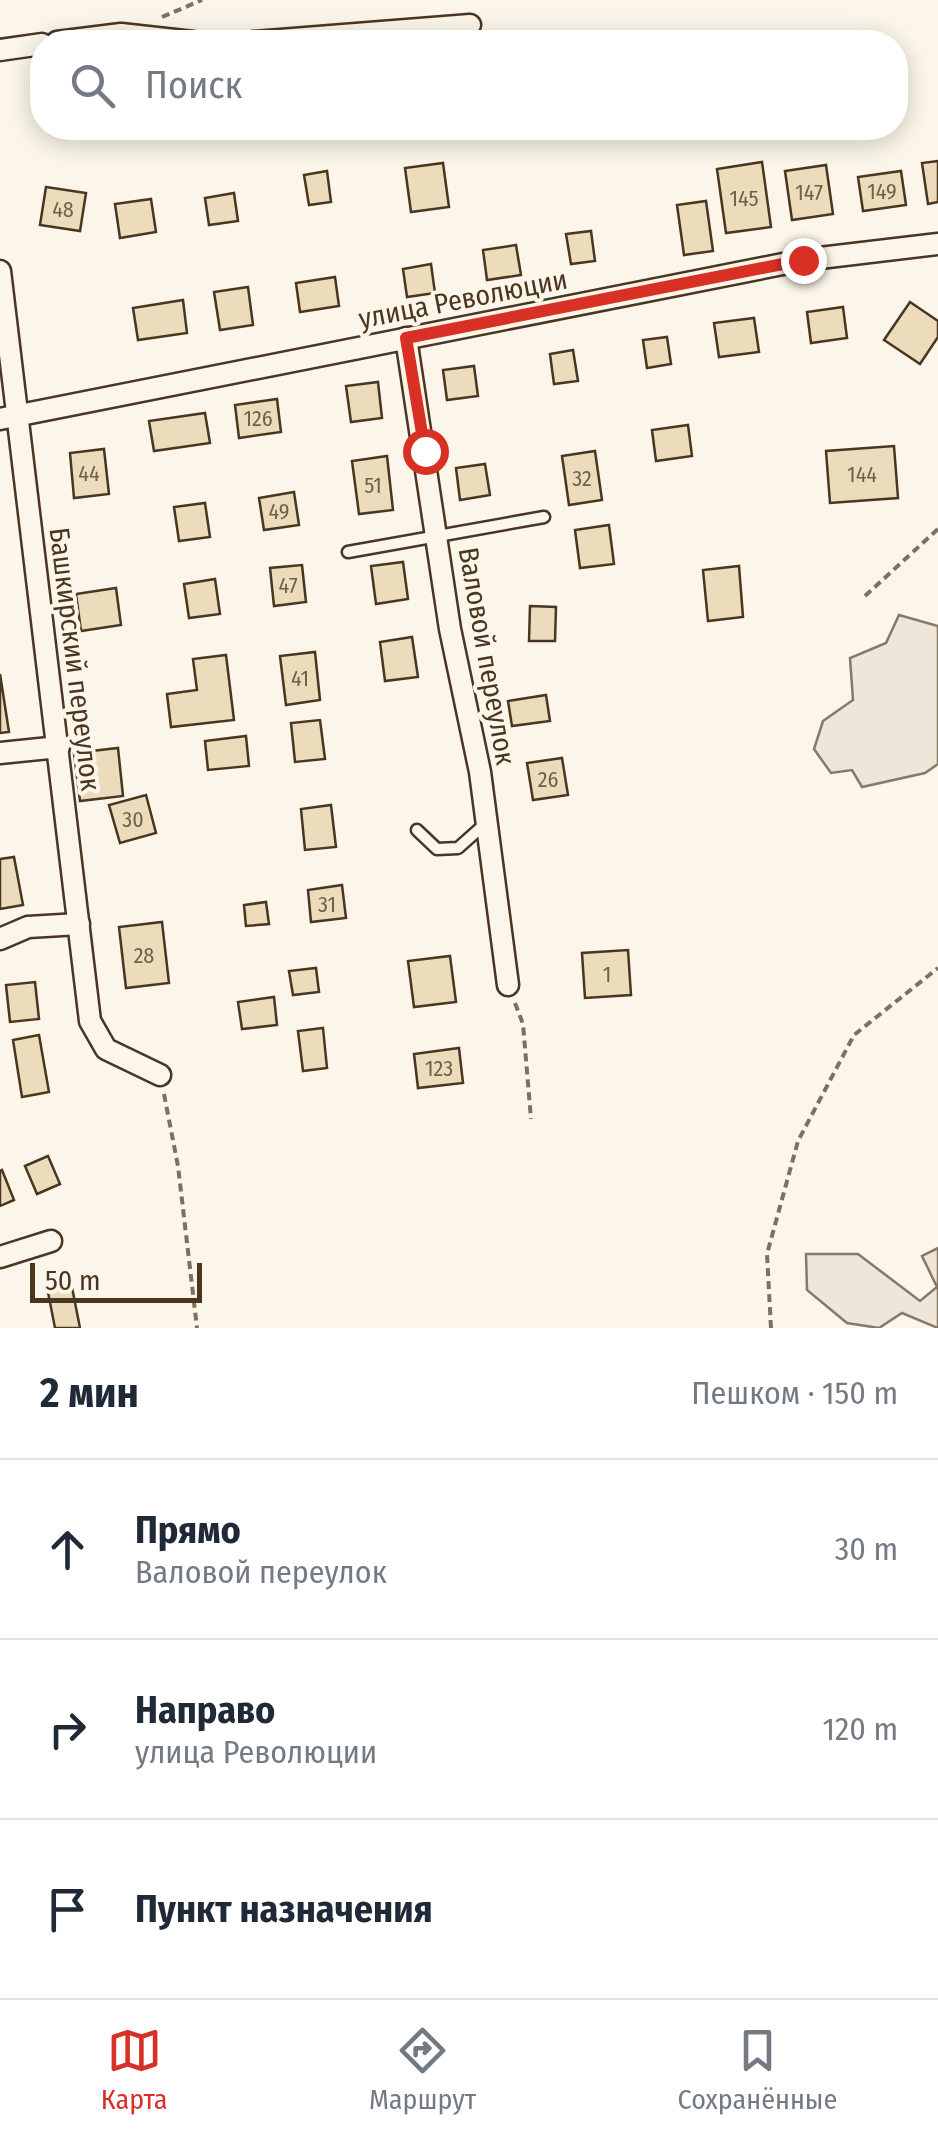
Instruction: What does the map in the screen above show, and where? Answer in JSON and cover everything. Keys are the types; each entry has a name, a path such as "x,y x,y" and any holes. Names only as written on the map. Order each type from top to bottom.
{"street":[{"path":"406,30 470,25"},
{"path":"0,50 30,46"},
{"name":"улица Революции","path":"7,418 803,260 938,244"},
{"name":"Башкирский переулок","path":"0,271 7,418 59,747 90,1021 106,1048 160,1075"},
{"name":"Валовой переулок","path":"406,338 486,823 508,985"},
{"path":"0,754 59,747"},
{"path":"0,939 28,927 79,924"},
{"path":"0,1258 51,1241"}],"lane":[{"path":"348,552 544,517"},
{"path":"417,830 437,848 458,848 486,823"}],"path":[{"path":"865,596 938,529"},
{"path":"771,1328 767,1254 798,1141 854,1034 938,968"},
{"path":"508,985 524,1024 531,1119"},
{"path":"160,1075 178,1166 197,1328"}],"shaded area":[{"path":"899,615 938,626 938,764 925,773 862,787 852,770 831,773 814,749 823,721 853,700 850,658 886,643"},
{"path":"938,1248 938,1328 902,1313 879,1328 847,1323 807,1290 806,1254 858,1254 920,1301 937,1287 922,1256"}],"building":[{"path":"938,161 938,202 928,204 922,163"},
{"path":"762,162 771,227 726,233 717,169"},
{"path":"443,163 449,207 411,212 405,168"},
{"path":"826,165 833,214 792,220 785,171"},
{"path":"327,171 331,202 309,205 304,175"},
{"path":"901,171 906,205 863,211 858,177"},
{"path":"46,187 86,193 80,231 40,225"},
{"path":"234,193 238,221 209,225 205,198"},
{"path":"151,199 156,232 120,238 115,204"},
{"path":"706,201 713,251 684,255 677,205"},
{"path":"591,231 595,261 571,264 566,234"},
{"path":"516,245 521,275 487,280 483,250"},
{"path":"431,264 435,293 407,297 403,269"},
{"path":"335,277 339,306 300,312 296,283"},
{"path":"248,287 253,325 220,330 214,292"},
{"path":"183,300 187,333 138,340 133,308"},
{"path":"910,302 938,321 938,337 920,364 884,340"},
{"path":"843,307 847,338 811,343 807,312"},
{"path":"754,318 759,352 719,357 714,323"},
{"path":"667,337 671,364 647,368 643,340"},
{"path":"573,350 578,381 554,384 550,354"},
{"path":"474,366 478,396 447,400 443,370"},
{"path":"378,382 382,418 351,422 346,386"},
{"path":"277,399 281,432 239,438 235,405"},
{"path":"205,413 210,443 154,451 149,421"},
{"path":"688,425 692,456 656,461 652,430"},
{"path":"894,446 898,498 830,503 826,451"},
{"path":"104,449 109,494 74,498 70,453"},
{"path":"595,451 602,500 569,505 562,456"},
{"path":"387,456 393,510 359,514 352,461"},
{"path":"485,464 490,495 460,500 456,468"},
{"path":"294,492 299,525 264,530 259,498"},
{"path":"205,503 210,537 179,541 174,507"},
{"path":"609,525 614,564 580,568 575,530"},
{"path":"403,562 408,599 376,604 371,566"},
{"path":"302,565 306,602 274,606 270,568"},
{"path":"739,566 743,617 708,621 703,570"},
{"path":"215,579 220,614 189,618 184,584"},
{"path":"116,588 121,625 81,631 76,594"},
{"path":"530,606 556,607 555,641 529,641"},
{"path":"412,637 418,677 385,681 380,642"},
{"path":"315,652 320,700 286,705 280,656"},
{"path":"226,655 234,720 171,727 167,694 197,690 193,659"},
{"path":"0,674 9,732 0,733"},
{"path":"546,695 550,721 512,726 508,701"},
{"path":"320,720 325,759 295,762 291,723"},
{"path":"246,736 249,766 208,770 205,741"},
{"path":"118,748 123,796 80,801 74,753"},
{"path":"562,758 568,795 533,800 527,763"},
{"path":"146,795 156,833 120,843 109,805"},
{"path":"331,805 336,847 305,850 301,809"},
{"path":"14,857 23,905 0,909 0,859"},
{"path":"342,885 346,918 311,922 308,890"},
{"path":"266,902 269,924 246,926 244,905"},
{"path":"162,922 169,983 126,988 119,927"},
{"path":"628,950 631,995 585,998 582,953"},
{"path":"450,956 456,1002 414,1007 408,961"},
{"path":"316,968 319,992 293,995 289,971"},
{"path":"35,982 39,1019 10,1022 6,985"},
{"path":"274,997 277,1025 242,1029 238,1002"},
{"path":"323,1028 327,1068 303,1071 298,1031"},
{"path":"39,1035 49,1092 22,1097 13,1040"},
{"path":"459,1048 463,1083 418,1088 414,1054"},
{"path":"48,1156 60,1184 37,1194 25,1166"},
{"path":"0,1171 14,1200 0,1206"},
{"path":"69,1272 80,1328 55,1328 45,1277"}],"route":[{"path":"425,451 406,338 803,260"}]}
